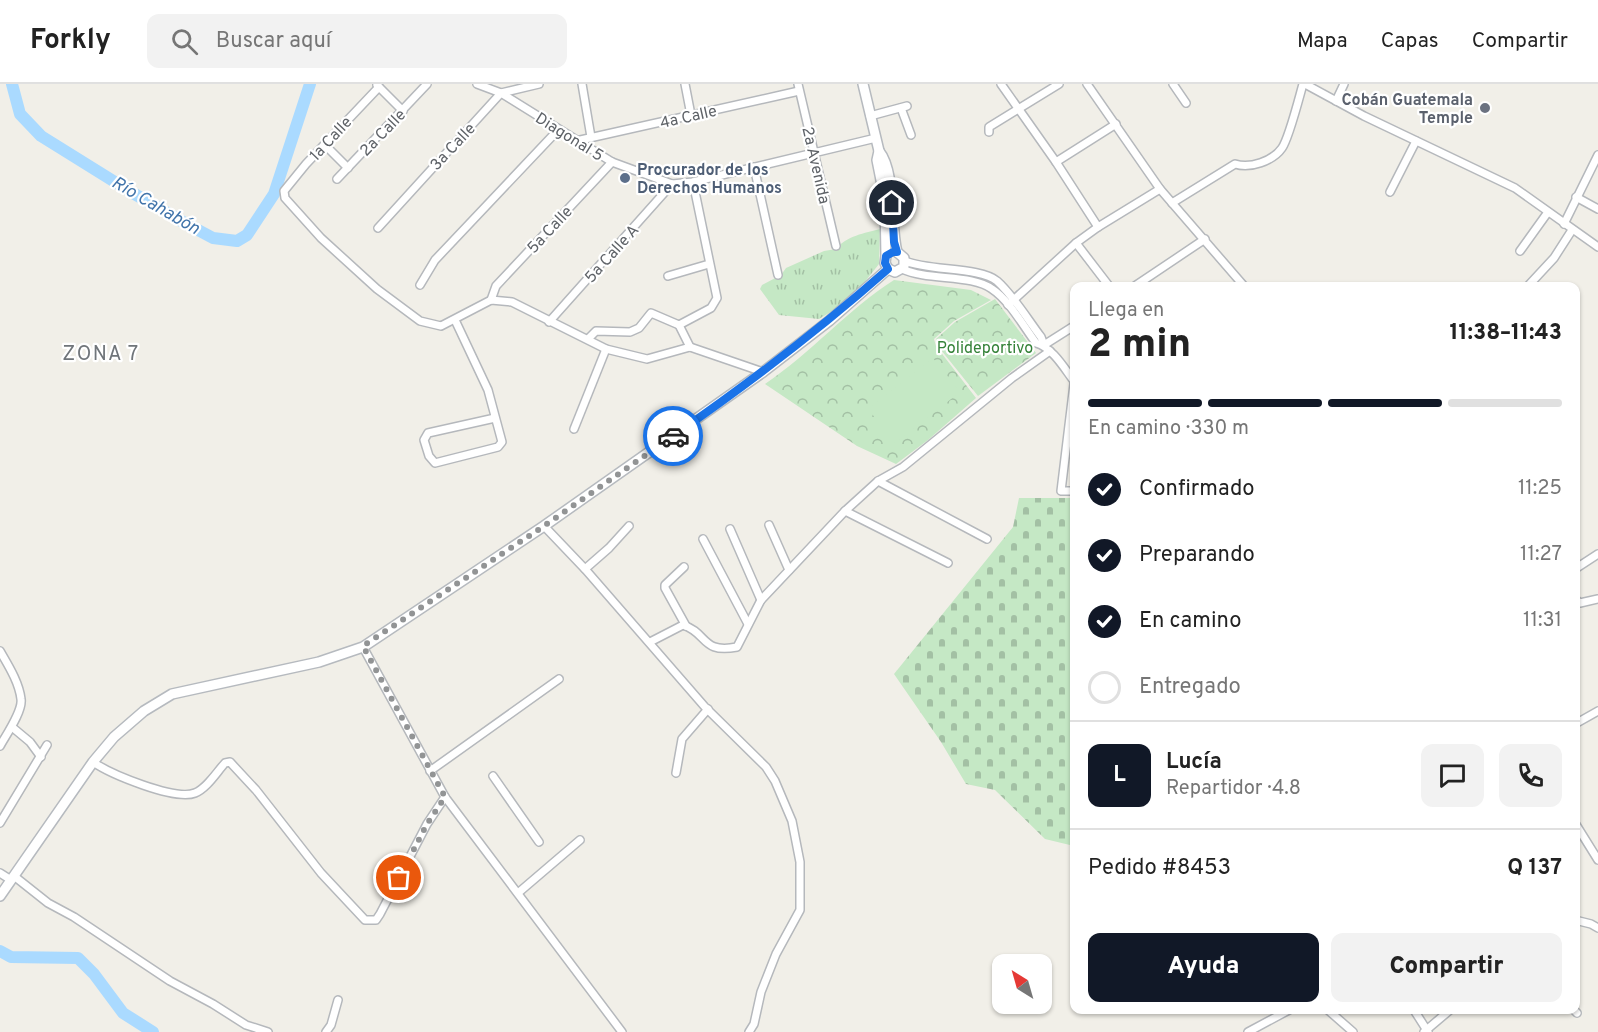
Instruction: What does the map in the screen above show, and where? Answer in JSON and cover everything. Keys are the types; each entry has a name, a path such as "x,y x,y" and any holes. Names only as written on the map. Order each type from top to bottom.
{"main road":[{"path":"863,84 879,151 884,158 897,252"},
{"path":"879,151 877,160 885,201 885,263 888,269 895,272 903,265 903,255 893,252 886,256"},
{"path":"2,891 93,762 114,737 144,711 172,694 319,662 363,646 544,526 763,372 829,321 888,269"}],"street":[{"name":"2a Calle","path":"337,179 427,84"},
{"name":"Diagonal 5","path":"477,84 501,93 612,162 672,184 693,182 876,138"},
{"path":"501,93 539,84"},
{"path":"582,84 591,137"},
{"path":"685,84 691,115"},
{"path":"1001,84 1098,227"},
{"path":"989,132 989,127 1059,84"},
{"path":"1088,84 1161,189 1241,282"},
{"path":"1173,84 1186,103"},
{"path":"1172,203 1235,164 1239,166 1258,164 1271,158 1283,147 1304,84 1515,188 1598,247"},
{"path":"1336,101 1344,84"},
{"path":"377,86 403,111"},
{"name":"1a Calle","path":"377,86 284,191 285,198 321,238 377,289 420,321 441,326 455,320"},
{"name":"4a Calle","path":"576,141 691,115 798,87"},
{"name":"2a Avenida","path":"798,87 836,246"},
{"name":"3a Calle","path":"378,228 501,93"},
{"path":"870,116 904,107 911,135"},
{"path":"1056,162 1116,124"},
{"path":"420,285 435,260 558,129"},
{"path":"1390,192 1416,141"},
{"path":"325,145 348,168"},
{"path":"1564,224 1576,197 1596,164 1598,154"},
{"name":"5a Calle","path":"491,300 496,286 612,162"},
{"path":"753,167 778,275"},
{"path":"679,325 711,308 717,298 693,182"},
{"name":"5a Calle A","path":"549,322 672,184"},
{"path":"1010,303 1076,243 1161,189"},
{"path":"1576,197 1598,209"},
{"path":"1520,251 1548,212"},
{"path":"1532,282 1554,258 1572,230"},
{"path":"1141,282 1205,239"},
{"path":"1076,243 1106,282"},
{"path":"668,276 709,264"},
{"path":"903,265 913,274 991,288 1010,303 1041,337 1070,378"},
{"path":"495,418 428,433 424,440 431,460 435,463 498,447 502,442 488,390 455,320 491,300 512,302 606,349 647,359 690,347 763,372"},
{"path":"588,339 597,331 630,332 639,328 651,313 679,325 690,347"},
{"path":"684,567 665,585 665,588 686,626 708,645 726,649 737,647 761,600 845,511 878,481 903,468 1070,329"},
{"path":"573,429 606,349"},
{"path":"1070,416 1061,491 1070,491"},
{"path":"878,481 987,540"},
{"path":"845,511 948,563"},
{"path":"769,525 789,570"},
{"path":"544,526 585,569 708,709 766,767 776,781 792,821 800,862 800,910 776,954 761,992 754,1024 749,1032"},
{"path":"585,569 629,526"},
{"path":"730,529 761,600"},
{"path":"703,539 748,624"},
{"path":"1580,566 1598,554"},
{"path":"1580,603 1598,599"},
{"path":"650,642 677,627 686,626"},
{"path":"363,646 445,797 622,1032"},
{"path":"0,651 11,670 21,700 21,707 12,727 0,746"},
{"path":"430,771 559,679"},
{"path":"676,773 682,739 708,709"},
{"path":"1580,721 1598,711"},
{"path":"12,727 30,742 41,757"},
{"path":"0,823 47,745"},
{"path":"93,762 104,770 123,778 184,795 198,792 225,763 230,762 256,790 321,873 364,920 376,920 380,914 427,824 445,797"},
{"path":"494,776 539,842"},
{"path":"1580,831 1598,860"},
{"path":"518,892 580,840"},
{"path":"0,873 12,878 48,903 74,917 170,981 204,998 246,1024 268,1032"},
{"path":"1580,921 1598,928"},
{"path":"326,1032 331,1025 338,1000"},
{"path":"1248,1032 1282,1014"},
{"path":"1333,1014 1353,1032"},
{"path":"1416,1014 1426,1031 1445,1014"}],"green space":[{"path":"880,229 879,264 860,288 837,308 819,319 779,315 760,289 762,285 781,275 786,268 824,251 836,249 850,238"},
{"path":"894,280 971,290 991,300 954,321 934,339 936,346 976,398 928,440 896,464 857,446 765,384 798,359 860,305"},
{"name":"Polideportivo","path":"995,299 1036,353 978,396 937,345 936,339 955,322"},
{"path":"933,358 960,392 895,443 868,409"},
{"path":"1019,498 1070,498 1070,845 1045,839 995,790 966,784 941,742 894,674 1013,527"}],"waterway":[{"name":"Río Cahabón","path":"12,84 20,114 41,136 183,222 213,238 237,241 247,235 274,194 310,84"},
{"path":"0,951 11,957 78,958 94,974 123,1013 153,1032"}],"way so far":[{"path":"399,878 427,824 445,797 363,646 544,526 673,436"}],"place":[{"name":"Cobán Guatemala Temple","path":"1485,108"},
{"name":"Procurador de los Derechos Humanos","path":"625,178"}],"district":[{"name":"ZONA 7","path":"101,353"}],"route":[{"path":"673,436 763,372 829,321 888,269 885,263 886,256 897,252 894,242 892,203"}]}
